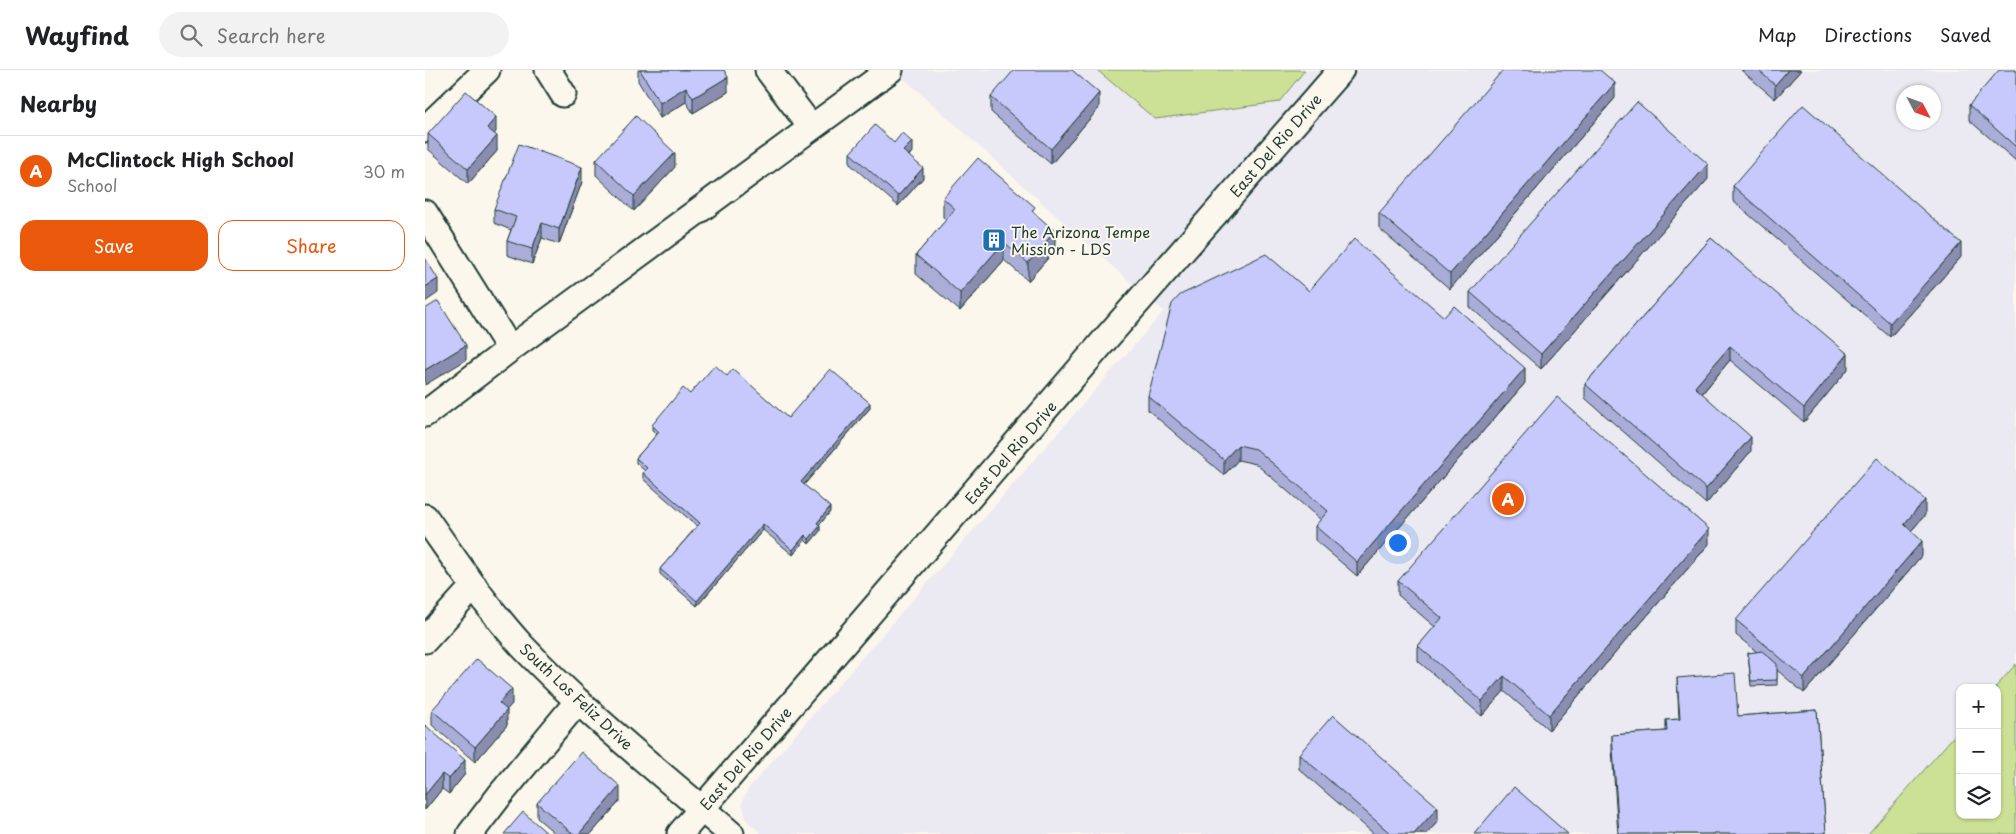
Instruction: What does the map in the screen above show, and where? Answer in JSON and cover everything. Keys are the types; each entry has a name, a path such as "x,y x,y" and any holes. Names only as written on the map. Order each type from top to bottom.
{"street":[{"path":"425,128 487,70"},
{"path":"548,70 563,94"},
{"path":"768,70 811,128"},
{"path":"425,414 890,70"},
{"name":"East Del Rio Drive","path":"680,834 1341,70"},
{"path":"425,212 510,350"},
{"name":"South Los Feliz Drive","path":"425,517 474,586 522,646 579,702 731,834"},
{"path":"425,640 474,586"},
{"path":"470,834 500,795 579,702"}],"shaded area":[{"path":"902,70 2016,70 2016,834 762,834 747,821 742,803 748,789 1164,311 898,73"}],"green space":[{"path":"1097,70 1305,70 1279,102 1155,119"},
{"path":"2016,664 2016,834 1868,834 1956,734 1956,819 2001,819 2001,684 1998,684"}],"building":[{"path":"640,70 724,70 728,77 693,98 686,87 660,103"},
{"path":"1014,70 1072,70 1099,93 1051,149 991,97"},
{"path":"1503,70 1600,70 1615,83 1450,274 1379,213"},
{"path":"1758,70 1788,70 1775,85"},
{"path":"1999,70 2016,70 2016,147 1969,105"},
{"path":"466,91 496,117 487,128 497,136 468,169 428,134"},
{"path":"1637,102 1708,164 1541,354 1470,292"},
{"path":"1803,105 1961,243 1890,323 1733,186"},
{"path":"636,116 675,153 634,196 596,160"},
{"path":"875,125 894,143 902,133 912,142 903,151 923,168 898,196 850,153"},
{"path":"519,144 582,167 559,229 542,223 532,249 507,241 516,217 494,209"},
{"name":"The Arizona Tempe Mission - LDS","path":"978,158 1035,207 1032,211 1055,231 1028,263 1004,242 960,293 916,255 955,209 943,198"},
{"path":"1711,238 1848,354 1804,408 1730,346 1695,387 1751,437 1706,489 1585,384"},
{"path":"1354,239 1444,317 1454,306 1525,368 1357,562 1315,526 1328,511 1256,449 1238,445 1224,460 1148,396 1172,304 1180,295 1266,254 1309,291"},
{"path":"425,258 438,279 425,287"},
{"path":"438,301 466,345 425,370 425,309"},
{"path":"715,365 727,376 733,369 788,418 830,369 870,403 801,482 830,507 817,523 820,526 809,539 805,535 793,550 763,524 697,601 660,569 700,523 643,473 647,468 636,458 659,432 652,425 683,388 690,394"},
{"path":"1557,397 1709,529 1549,715 1504,676 1482,701 1418,646 1442,618 1398,581"},
{"path":"1877,458 1925,500 1904,524 1922,541 1804,678 1736,620"},
{"path":"1762,651 1777,664 1777,680 1751,681 1748,653"},
{"path":"477,659 512,689 499,703 507,710 475,747 432,710"},
{"path":"1735,673 1738,716 1817,710 1826,833 1619,834 1612,735 1667,731 1666,720 1680,719 1677,678"},
{"path":"1333,715 1438,807 1414,834 1391,834 1299,754"},
{"path":"425,725 465,760 449,779 442,774 425,795"},
{"path":"581,752 620,786 579,834 573,834 537,803"},
{"path":"1514,787 1568,834 1474,834"},
{"path":"523,812 548,834 504,834"}],"place":[{"name":"The Arizona Tempe Mission - LDS","path":"994,240"},
{"name":"McClintock High School","path":"1508,499"}]}
